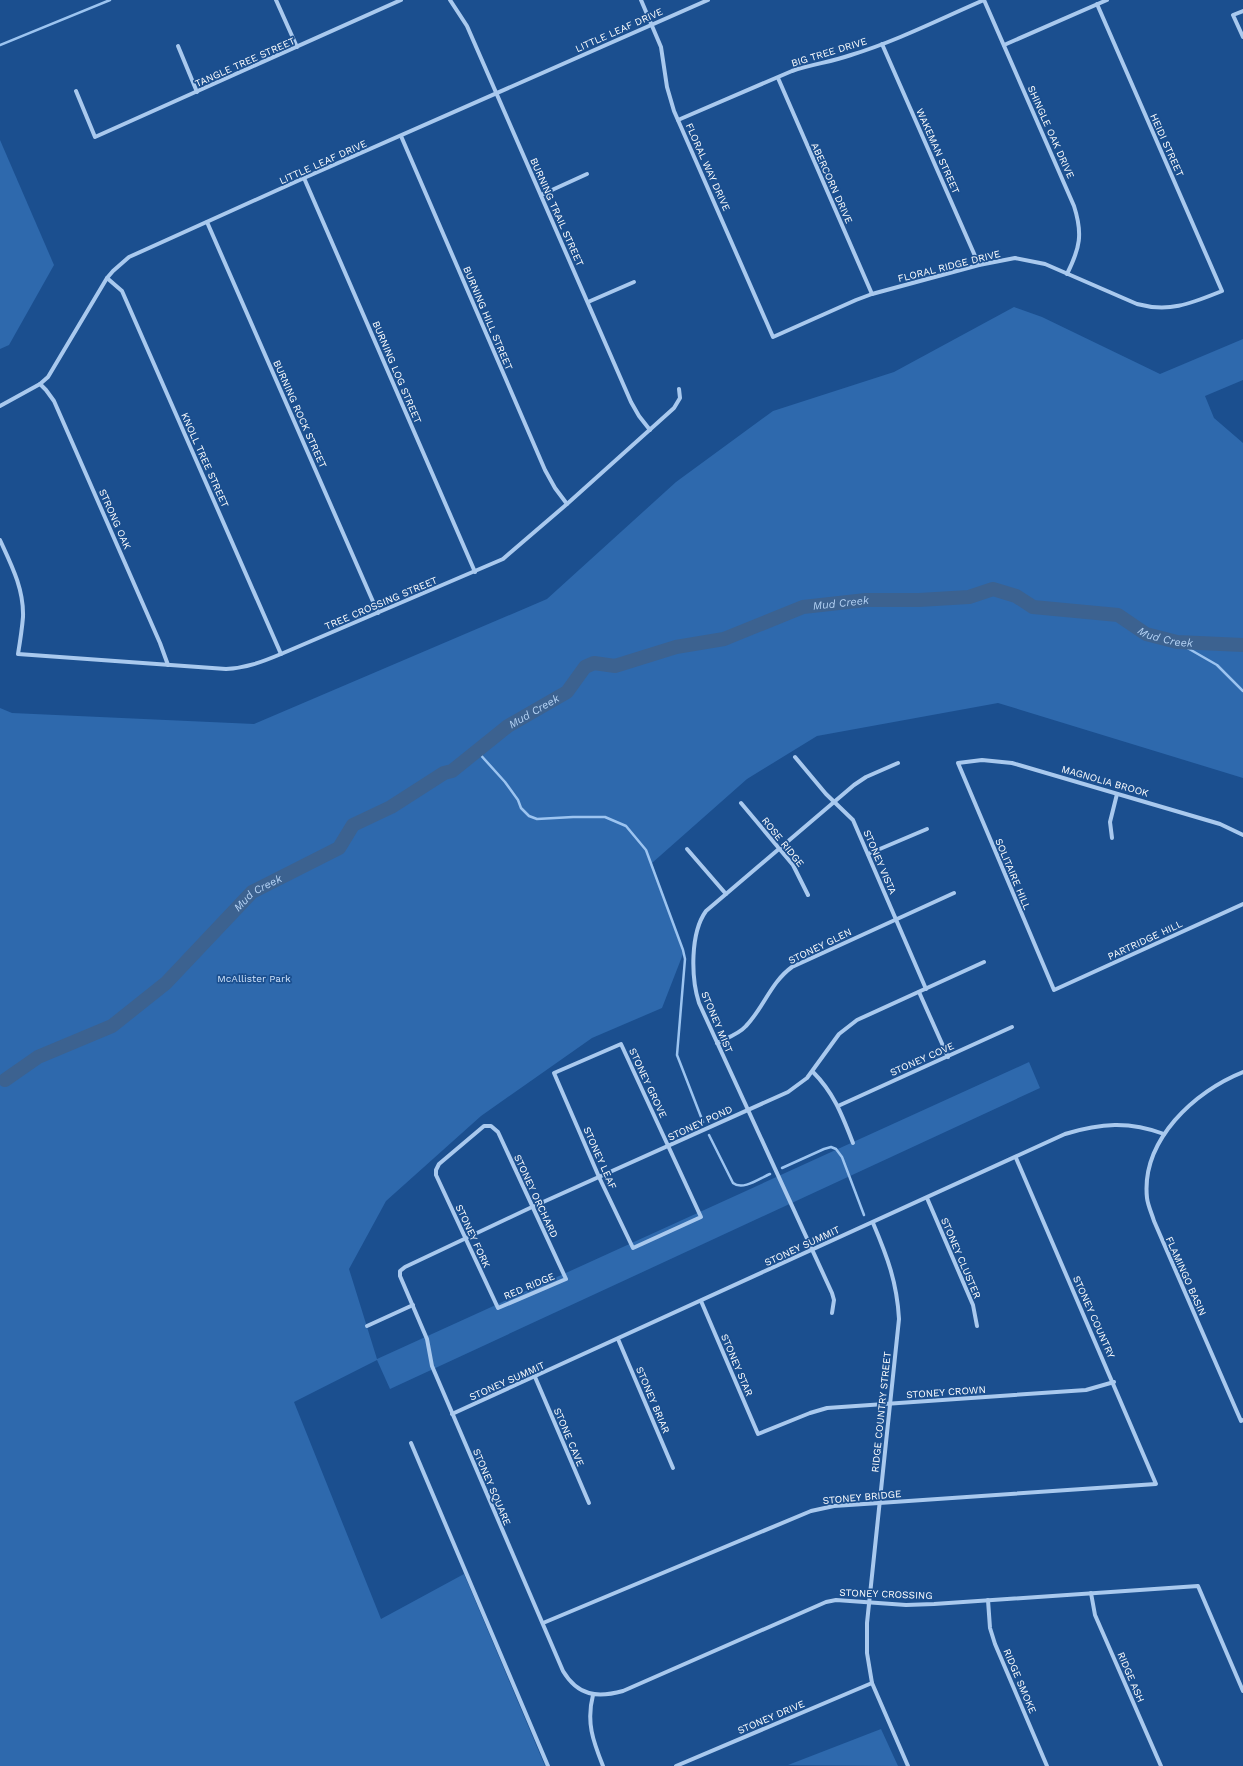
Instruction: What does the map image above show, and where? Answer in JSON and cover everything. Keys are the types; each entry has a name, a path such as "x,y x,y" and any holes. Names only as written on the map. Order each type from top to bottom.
{"street":[{"path":"276,0 297,47"},
{"name":"TANGLE TREE STREET","path":"76,90 95,138 401,0"},
{"name":"FLORAL WAY DRIVE","path":"642,0 661,47 667,87 678,120 773,337"},
{"name":"LITTLE LEAF DRIVE","path":"0,406 40,384 53,370 107,278 129,258 304,178 708,0"},
{"name":"BIG TREE DRIVE","path":"678,120 808,65 851,56 984,0"},
{"name":"SHINGLE OAK DRIVE","path":"984,0 1077,214 1080,230 1079,245 1067,274"},
{"path":"1004,45 1107,0"},
{"name":"BURNING TRAIL STREET","path":"453,1 467,26 497,93 630,402 650,430"},
{"name":"HEIDI STREET","path":"1097,4 1222,292"},
{"path":"1243,11 1234,15 1243,37"},
{"name":"WAKEMAN STREET","path":"882,44 979,265"},
{"path":"178,46 197,92"},
{"name":"ABERCORN DRIVE","path":"778,78 872,294"},
{"name":"BURNING HILL STREET","path":"401,136 545,470 555,488 567,504"},
{"path":"541,195 588,174"},
{"name":"BURNING LOG STREET","path":"304,178 475,572"},
{"name":"BURNING ROCK STREET","path":"207,222 378,613"},
{"name":"FLORAL RIDGE DRIVE","path":"773,337 872,294 979,265 1015,258 1045,264 1137,304 1154,308 1181,306 1222,292"},
{"name":"KNOLL TREE STREET","path":"107,278 122,291 281,654"},
{"path":"588,302 634,282"},
{"name":"STRONG OAK","path":"40,384 54,401 160,643 168,665"},
{"name":"TREE CROSSING STREET","path":"0,541 15,574 21,595 23,617 18,654 168,665 240,668 254,665 494,564 512,553 650,430 678,402 680,389"},
{"name":"STONEY VISTA","path":"795,757 853,820 926,989"},
{"name":"MAGNOLIA BROOK","path":"958,763 982,760 1012,763 1220,824 1243,836"},
{"name":"STONEY MIST","path":"832,1313 834,1300 699,1003 695,989 693,968 697,929 706,912 854,785 866,777 898,763"},
{"name":"SOLITAIRE HILL","path":"958,763 1054,990"},
{"path":"1112,838 1110,822 1118,794"},
{"name":"ROSE RIDGE","path":"741,803 779,848 799,875 808,895"},
{"path":"868,854 926,829"},
{"path":"687,849 726,894"},
{"name":"STONEY GLEN","path":"717,1043 745,1027 783,973 802,962 954,893"},
{"name":"PARTRIDGE HILL","path":"1054,990 1243,904"},
{"name":"STONEY POND","path":"400,1271 404,1267 532,1207 788,1092 801,1084 813,1072 834,1040 844,1029 863,1017 984,962"},
{"path":"919,992 948,1057"},
{"name":"STONEY COVE","path":"838,1106 1012,1027"},
{"name":"STONEY GROVE","path":"554,1073 621,1044 701,1217 633,1248"},
{"path":"813,1072 829,1090 838,1106 853,1143"},
{"name":"FLAMINGO BASIN","path":"1242,1420 1154,1221 1148,1204 1147,1188 1153,1158 1164,1134 1185,1109 1205,1091 1219,1082 1243,1072"},
{"name":"STONEY LEAF","path":"554,1073 599,1177 633,1248"},
{"name":"STONEY SUMMIT","path":"452,1414 1016,1158 1065,1134 1086,1128 1114,1124 1149,1128 1164,1134"},
{"name":"STONEY ORCHARD","path":"436,1170 439,1164 480,1128 488,1126 498,1132 566,1279"},
{"name":"STONEY COUNTRY","path":"1016,1158 1114,1382 1156,1484"},
{"name":"STONEY FORK","path":"436,1170 436,1175 498,1308"},
{"name":"STONEY CLUSTER","path":"927,1198 973,1305 977,1326"},
{"name":"RIDGE COUNTRY STREET","path":"873,1223 892,1272 898,1302 899,1319 866,1637 868,1666 872,1683 908,1766"},
{"name":"STONEY SQUARE","path":"400,1271 400,1276 427,1339 431,1364 568,1679 582,1690 593,1695"},
{"name":"RED RIDGE","path":"498,1308 566,1279"},
{"name":"STONEY STAR","path":"701,1301 758,1434"},
{"path":"366,1326 413,1305"},
{"name":"STONEY BRIAR","path":"618,1338 673,1468"},
{"name":"STONE CAVE","path":"535,1377 589,1503"},
{"name":"STONEY CROWN","path":"758,1434 810,1413 827,1408 1086,1390 1114,1382"},
{"path":"411,1443 548,1766"},
{"name":"STONEY BRIDGE","path":"543,1623 811,1511 834,1506 1156,1484"},
{"name":"STONEY CROSSING","path":"593,1695 610,1695 623,1691 826,1602 847,1600 906,1605 1198,1586 1243,1691"},
{"name":"RIDGE ASH","path":"1091,1593 1095,1615 1161,1766"},
{"name":"RIDGE SMOKE","path":"988,1600 990,1628 995,1644 1048,1766"},
{"name":"STONEY DRIVE","path":"676,1766 872,1683"},
{"path":"593,1695 589,1720 592,1736 603,1766"}],"green space":[{"path":"0,140 54,265 9,345 0,349"},
{"name":"McAllister Park","path":"1014,307 1042,317 1160,374 1243,339 1243,380 1205,396 1214,418 1243,443 1243,778 998,703 817,736 747,779 652,863 683,954 662,1008 592,1038 481,1116 386,1201 349,1269 377,1359 1029,1062 1040,1088 390,1389 377,1360 294,1402 381,1619 464,1574 545,1766 0,1766 0,708 12,713 254,724 547,599 676,482 773,411 894,372"},
{"path":"881,1729 898,1766 788,1765"}],"waterway":[{"path":"0,45 110,0"},
{"name":"Mud Creek","path":"5,1080 38,1057 112,1026 166,983 252,892 339,848 353,825 391,807 444,773 452,771 508,726 567,692 585,667 594,663 615,666 676,647 724,639 803,607 866,600 919,600 969,597 993,589 1016,596 1033,607 1118,615 1146,634 1177,642 1243,645"},
{"path":"1177,642 1217,665 1243,691"},
{"path":"477,751 505,782 518,800 521,808 529,816 537,819 605,817 626,826 646,850 685,959 677,1055 703,1122"},
{"path":"709,1135 733,1183 742,1186 757,1181 770,1174"},
{"path":"782,1168 824,1149 831,1147 836,1149 842,1157 864,1215"}]}
